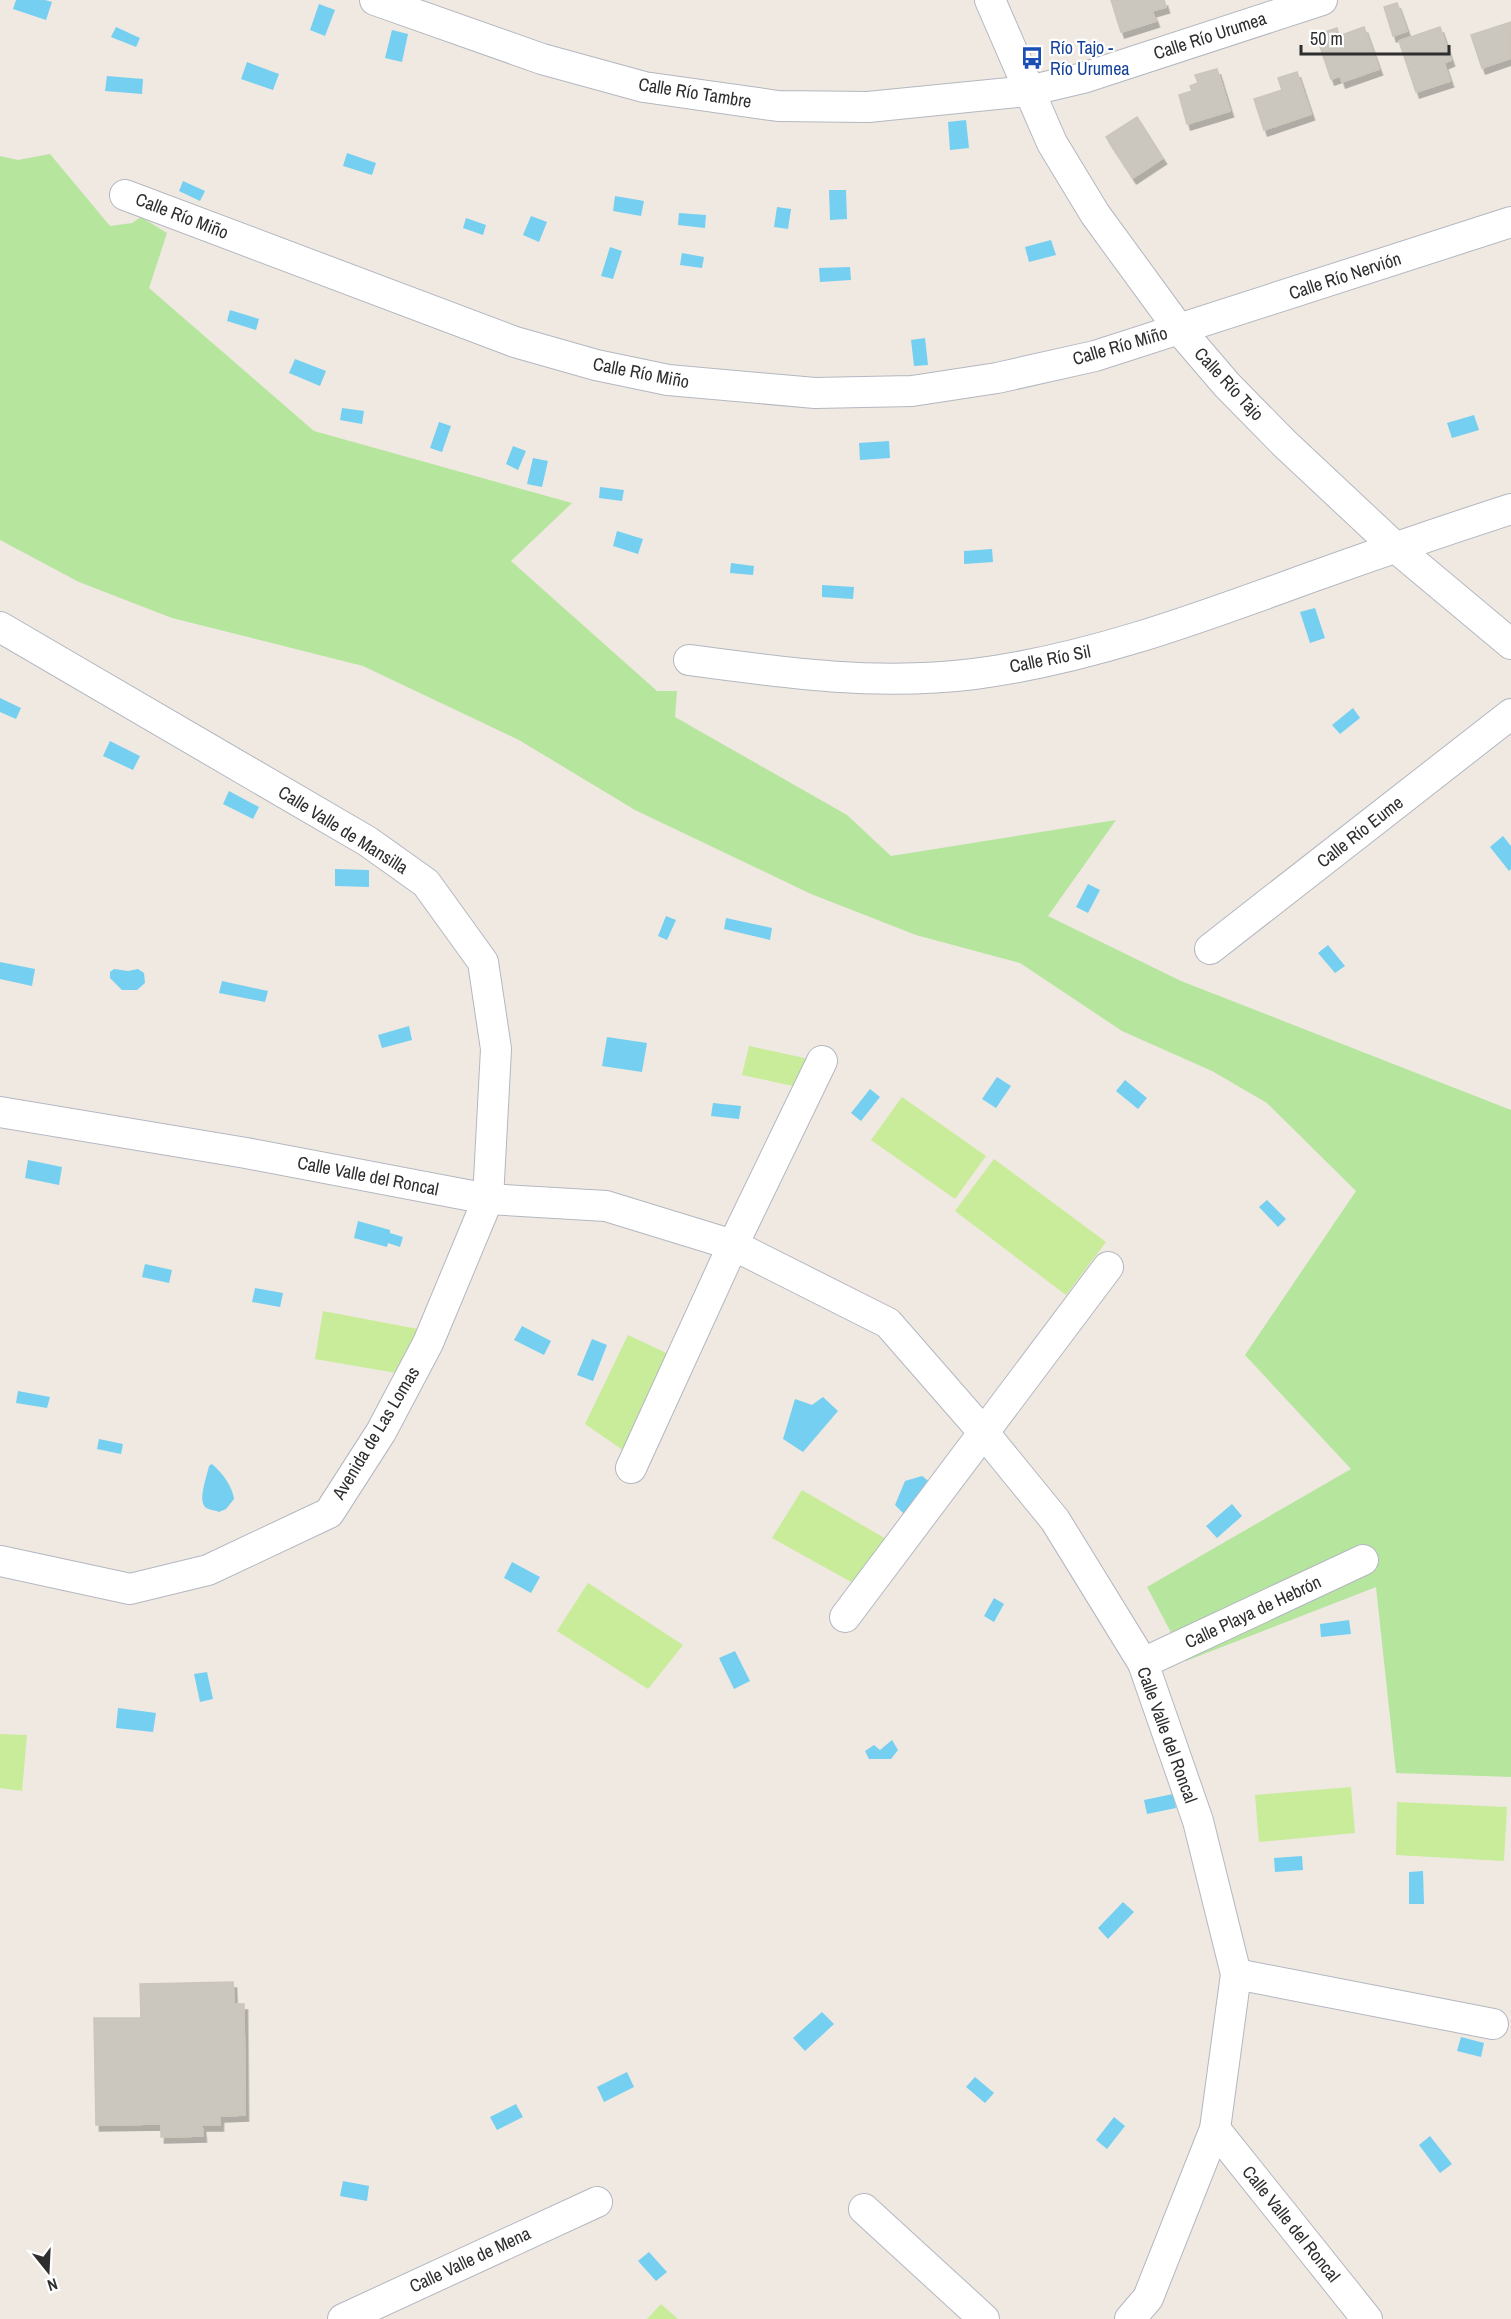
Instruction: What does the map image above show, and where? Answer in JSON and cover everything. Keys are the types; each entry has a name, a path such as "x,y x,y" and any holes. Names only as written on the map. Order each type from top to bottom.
{"street":[{"name":"Calle Río Tambre","path":"375,0 542,59 644,87 712,98 778,106 868,107 1028,91"},
{"name":"Calle Río Tajo","path":"990,0 1052,143 1095,214 1179,329 1227,385 1285,444 1395,547 1511,644"},
{"name":"Calle Río Urumea","path":"1028,91 1083,78 1322,0"},
{"name":"Calle Río Miño","path":"125,195 515,342 596,365 668,380 815,393 912,392 997,378 1084,358 1179,329"},
{"name":"Calle Río Nervión","path":"1179,329 1511,222"},
{"name":"Calle Río Sil","path":"689,660 792,674 886,680 972,674 1018,667 1098,650 1184,623 1395,547 1511,509"},
{"name":"Calle Valle de Mansilla","path":"0,627 367,841 426,883 483,962 496,1049 488,1199"},
{"name":"Calle Río Eume","path":"1210,949 1511,714"},
{"path":"631,1468 733,1245 822,1061"},
{"name":"Calle Valle del Roncal","path":"0,1112 246,1152 488,1199 606,1206 733,1245 888,1323 984,1433 1055,1520 1143,1664 1198,1821 1236,1974 1215,2129 1148,2298 1130,2319"},
{"name":"Avenida de Las Lomas","path":"0,1561 130,1589 208,1570 329,1513 381,1432 428,1343 488,1199"},
{"path":"845,1617 1108,1267"},
{"name":"Calle Playa de Hebrón","path":"1143,1664 1363,1560"},
{"path":"1236,1974 1493,2024"},
{"name":"Calle Valle del Roncal","path":"1215,2129 1367,2319"},
{"name":"Calle Valle de Mena","path":"343,2319 597,2202"},
{"path":"864,2209 984,2319"}],"green space":[{"path":"50,154 110,226 132,223 141,217 167,233 149,288 314,431 572,503 511,561 657,691 677,691 675,717 847,815 891,856 1116,820 1048,916 1181,981 1511,1110 1511,1777 1396,1773 1376,1587 1186,1661 1147,1587 1351,1469 1245,1355 1356,1191 1267,1103 1212,1071 1122,1031 1020,963 916,935 811,894 635,810 519,740 363,666 172,618 79,582 0,540 0,156 18,160"},
{"path":"749,1046 809,1059 802,1088 742,1075"},
{"path":"902,1097 986,1156 955,1199 871,1140"},
{"path":"994,1159 1106,1242 1066,1295 955,1211"},
{"path":"323,1311 423,1330 402,1374 315,1359"},
{"path":"628,1335 677,1358 630,1455 585,1424"},
{"path":"802,1490 893,1543 862,1588 772,1538"},
{"path":"588,1583 683,1645 648,1689 557,1631"},
{"path":"0,1734 27,1735 22,1791 0,1788"},
{"path":"1351,1787 1355,1833 1259,1842 1255,1795"},
{"path":"1397,1802 1507,1807 1504,1861 1396,1855"},
{"path":"661,2304 678,2319 647,2319"}],"water":[{"path":"16,0 52,2 46,20 13,9"},
{"path":"319,4 335,10 325,36 310,30"},
{"path":"116,27 140,38 136,47 111,37"},
{"path":"392,30 408,34 402,62 385,58"},
{"path":"247,62 279,74 273,90 241,79"},
{"path":"107,76 143,79 142,94 105,91"},
{"path":"966,120 969,148 950,150 948,122"},
{"path":"347,153 376,163 372,175 343,166"},
{"path":"183,181 205,191 200,201 179,191"},
{"path":"829,190 846,190 847,219 830,220"},
{"path":"615,196 644,201 641,216 613,211"},
{"path":"777,207 791,209 788,229 774,227"},
{"path":"679,213 706,215 705,228 678,225"},
{"path":"531,216 547,222 539,242 523,235"},
{"path":"466,218 486,225 483,235 463,228"},
{"path":"1051,240 1056,255 1029,262 1025,247"},
{"path":"610,247 622,251 613,279 601,276"},
{"path":"682,253 704,257 702,268 680,265"},
{"path":"850,267 851,280 820,282 819,268"},
{"path":"230,310 259,319 256,330 227,321"},
{"path":"925,338 928,365 914,366 911,340"},
{"path":"295,359 326,371 320,386 289,373"},
{"path":"342,408 364,411 362,424 340,420"},
{"path":"1474,415 1479,430 1452,438 1447,423"},
{"path":"439,422 451,426 442,452 430,448"},
{"path":"889,441 890,458 860,460 859,443"},
{"path":"513,446 526,451 518,470 506,464"},
{"path":"533,458 548,461 542,487 527,484"},
{"path":"600,487 624,490 622,501 599,498"},
{"path":"617,531 643,539 638,554 613,546"},
{"path":"992,549 993,562 964,564 964,551"},
{"path":"731,563 754,566 753,575 730,573"},
{"path":"822,585 854,587 853,599 822,597"},
{"path":"1315,608 1325,638 1310,643 1300,612"},
{"path":"0,698 21,708 16,719 0,712"},
{"path":"1353,708 1360,718 1340,734 1332,725"},
{"path":"110,741 140,756 133,770 103,756"},
{"path":"229,791 259,807 253,819 223,804"},
{"path":"1503,836 1511,846 1511,869 1509,871 1490,847"},
{"path":"335,869 369,870 369,887 335,886"},
{"path":"1088,884 1100,890 1088,913 1076,907"},
{"path":"666,916 676,920 667,940 658,936"},
{"path":"726,918 772,928 770,940 724,929"},
{"path":"1328,945 1345,966 1335,973 1318,953"},
{"path":"0,962 35,969 32,986 0,979"},
{"path":"114,969 128,971 138,969 144,973 145,983 137,990 122,990 110,978 110,972"},
{"path":"222,981 268,991 265,1002 219,993"},
{"path":"409,1026 412,1040 382,1048 378,1035"},
{"path":"607,1037 647,1043 642,1072 602,1066"},
{"path":"997,1077 1011,1086 996,1108 982,1099"},
{"path":"1125,1080 1147,1098 1138,1109 1116,1091"},
{"path":"870,1089 880,1097 861,1121 851,1113"},
{"path":"713,1103 741,1106 739,1119 711,1116"},
{"path":"28,1160 62,1167 59,1185 25,1178"},
{"path":"1267,1200 1286,1219 1278,1227 1259,1207"},
{"path":"358,1221 390,1230 390,1233 403,1237 400,1247 388,1243 387,1247 354,1238"},
{"path":"145,1264 172,1270 169,1283 142,1277"},
{"path":"255,1288 283,1293 280,1307 252,1302"},
{"path":"522,1326 551,1341 544,1355 514,1340"},
{"path":"592,1339 607,1345 593,1381 577,1375"},
{"path":"18,1391 50,1397 47,1408 16,1403"},
{"path":"823,1397 838,1411 803,1452 783,1439 795,1399 812,1405"},
{"path":"99,1439 123,1444 121,1454 97,1449"},
{"path":"212,1464 226,1480 234,1499 226,1509 219,1512 205,1507 202,1499 209,1466"},
{"path":"922,1476 931,1483 905,1515 895,1505 905,1481"},
{"path":"1232,1504 1242,1516 1217,1538 1206,1526"},
{"path":"512,1562 540,1577 531,1593 504,1578"},
{"path":"994,1598 1004,1604 994,1622 984,1616"},
{"path":"1349,1620 1351,1634 1321,1637 1320,1624"},
{"path":"735,1651 750,1681 734,1689 719,1658"},
{"path":"207,1672 213,1699 200,1702 194,1674"},
{"path":"118,1708 156,1713 153,1732 116,1728"},
{"path":"892,1740 898,1750 891,1759 869,1759 865,1751 874,1745 880,1750"},
{"path":"1173,1794 1176,1808 1147,1814 1144,1800"},
{"path":"1302,1856 1303,1870 1275,1872 1274,1858"},
{"path":"1423,1871 1424,1904 1409,1904 1409,1872"},
{"path":"1123,1902 1134,1912 1108,1939 1098,1928"},
{"path":"822,2012 834,2024 805,2051 793,2038"},
{"path":"1461,2037 1484,2043 1481,2057 1457,2051"},
{"path":"627,2072 634,2087 604,2102 597,2087"},
{"path":"975,2077 994,2093 985,2103 966,2087"},
{"path":"516,2104 523,2117 497,2130 490,2117"},
{"path":"1114,2117 1125,2126 1107,2149 1096,2140"},
{"path":"1430,2136 1452,2164 1440,2173 1419,2145"},
{"path":"343,2181 369,2186 367,2201 340,2196"},
{"path":"649,2252 667,2272 656,2281 638,2261"}],"building":[{"path":"1111,0 1164,0 1166,7 1152,11 1156,21 1121,32"},
{"path":"1397,3 1407,31 1393,36 1384,7"},
{"path":"1511,22 1511,58 1482,68 1471,35"},
{"path":"1364,27 1379,69 1342,82 1340,76 1331,79 1316,35 1337,28 1339,36"},
{"path":"1440,27 1451,60 1444,63 1450,81 1416,92 1399,41"},
{"path":"1217,69 1230,111 1187,124 1179,95 1192,91 1190,86 1198,83 1195,75"},
{"path":"1297,72 1311,114 1264,130 1254,99 1282,90 1278,78"},
{"path":"1137,117 1163,158 1133,178 1106,137"},
{"path":"233,1982 234,2004 244,2004 245,2115 220,2116 220,2125 202,2125 203,2136 161,2137 161,2124 96,2125 94,2018 141,2018 140,1984"}],"place":[{"name":"Río Tajo - Río Urumea","path":"1032,58"}]}
